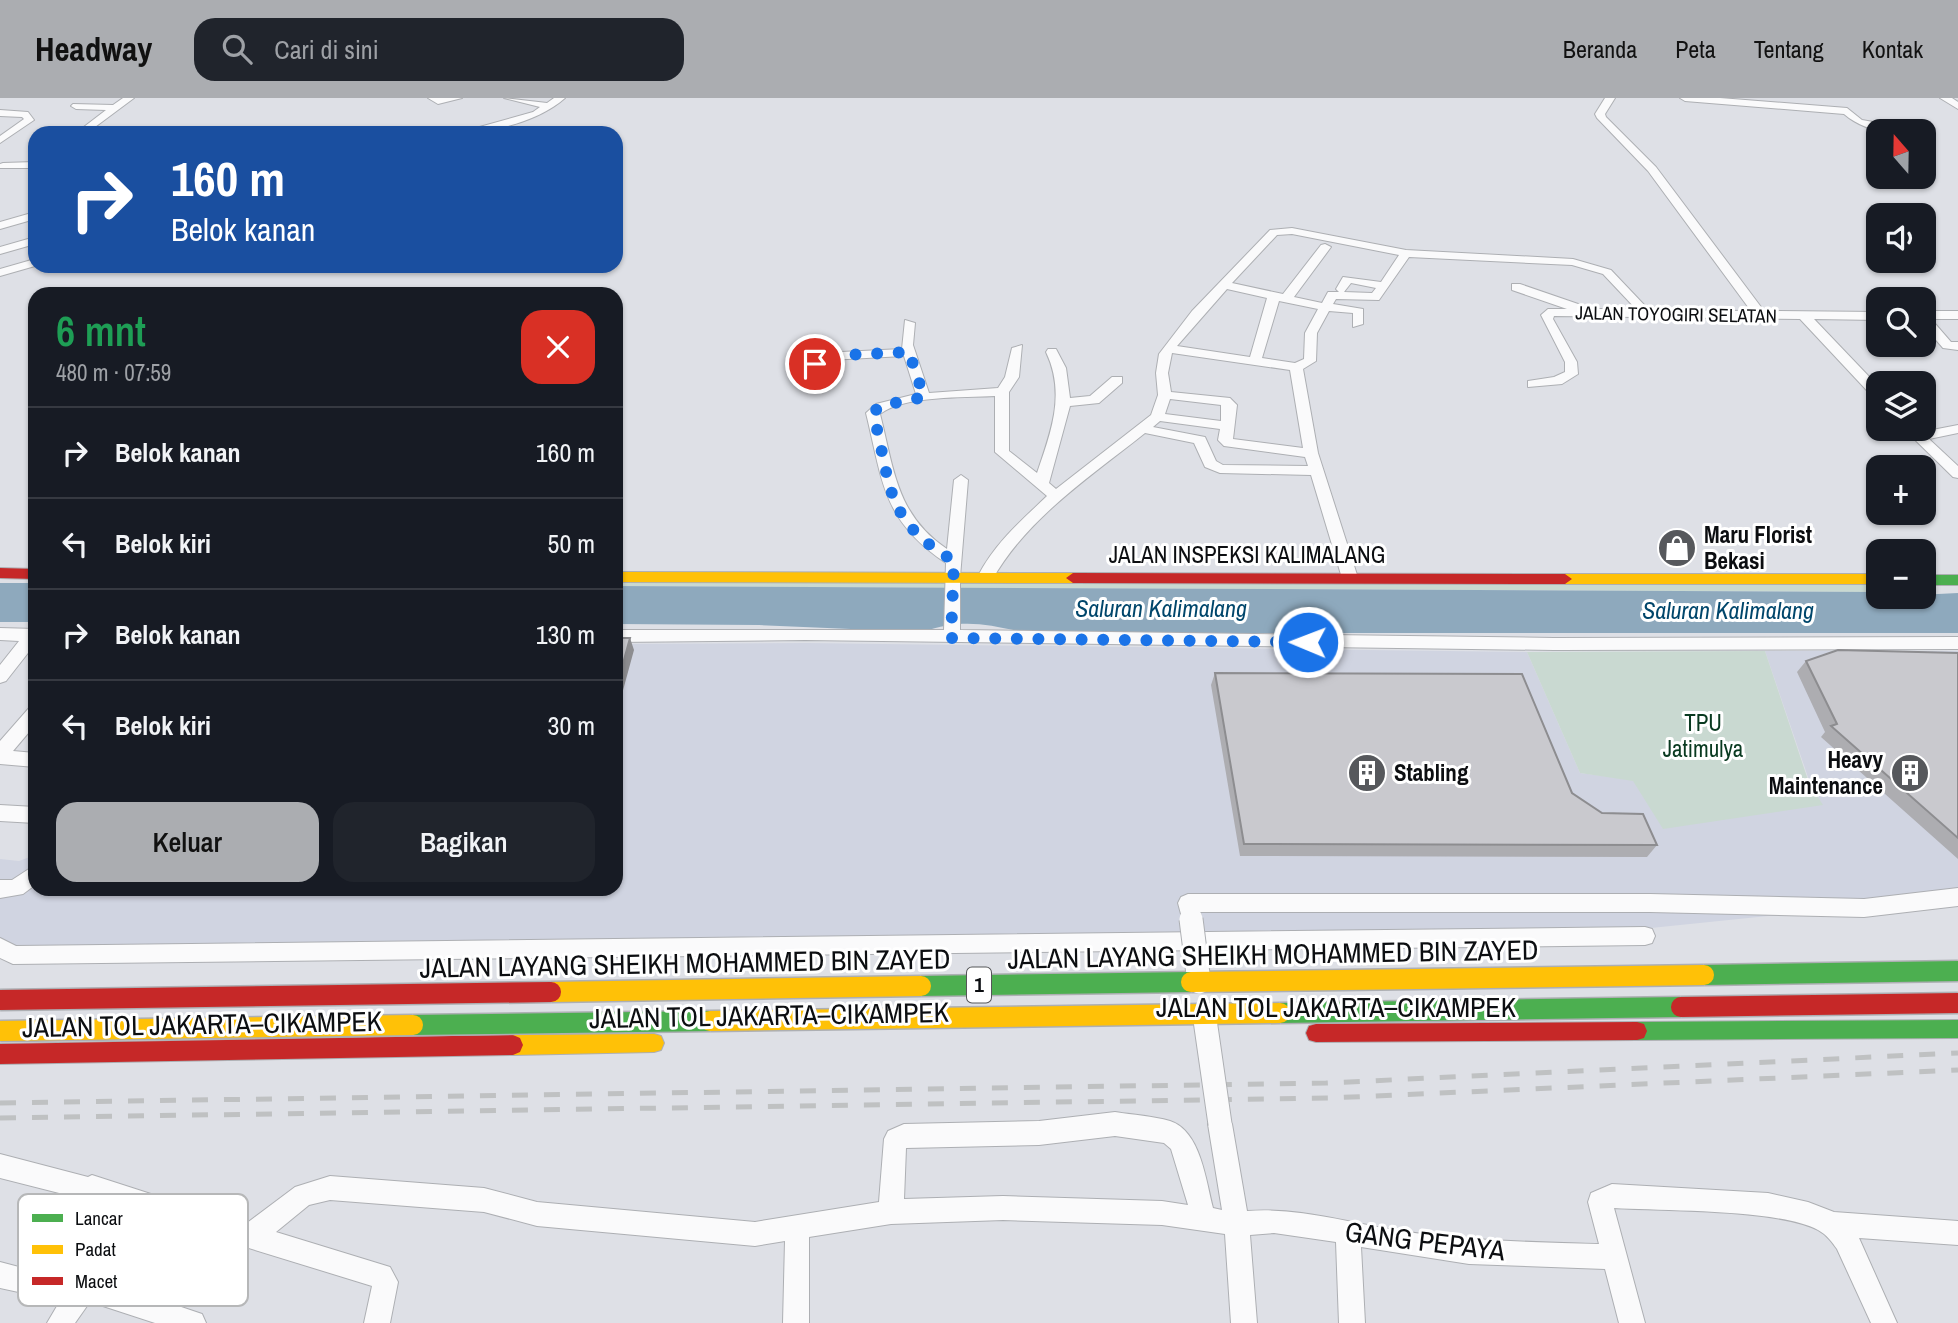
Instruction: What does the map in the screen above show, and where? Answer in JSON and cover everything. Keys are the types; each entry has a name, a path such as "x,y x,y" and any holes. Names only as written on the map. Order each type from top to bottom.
{"main road":[{"path":"0,573 28,574"},
{"name":"JALAN INSPEKSI KALIMALANG","path":"623,577 953,574 1866,579"},
{"path":"1936,580 1958,580"},
{"name":"JALAN TOL JAKARTA–CIKAMPEK","path":"556,975 1958,961"},
{"name":"JALAN LAYANG SHEIKH MOHAMMED BIN ZAYED","path":"0,1000 1958,971"},
{"name":"1","path":"0,1031 1958,1003"},
{"name":"JALAN TOL JAKARTA–CIKAMPEK","path":"1303,1033 1958,1029"},
{"name":"JALAN TOL JAKARTA–CIKAMPEK","path":"1191,1034 1219,1034"},
{"name":"JALAN TOL JAKARTA–CIKAMPEK","path":"0,1054 665,1043"}],"street":[{"path":"91,126 129,98"},
{"path":"433,98 435,101 457,98"},
{"path":"509,98 550,106"},
{"path":"490,126 536,114 560,98"},
{"path":"1610,98 1600,114 1602,118 1652,169 1759,313"},
{"path":"1685,98 1847,111 1859,122 1866,123"},
{"path":"1945,98 1958,106"},
{"path":"76,106 115,108"},
{"path":"0,140 29,120 25,114 2,108"},
{"path":"1,167 28,166"},
{"path":"22,176 28,171"},
{"path":"5,225 28,210"},
{"path":"5,225 28,217"},
{"path":"986,576 1006,544 1056,496 1157,417 1165,395 1162,373 1169,349 1196,314 1226,285 1268,236 1281,230 1406,253 1568,262 1603,269 1644,312"},
{"path":"0,251 28,242"},
{"path":"1255,361 1280,298 1325,247"},
{"path":"1169,349 1296,367 1310,361 1311,333 1333,295 1375,297 1406,253"},
{"path":"0,288 1,271 28,264"},
{"path":"1342,289 1347,279 1384,286"},
{"path":"1226,285 1324,307 1356,310 1359,312 1357,324"},
{"path":"1516,287 1590,312"},
{"name":"JALAN TOYOGIRI SELATAN","path":"1533,384 1557,381 1572,374 1572,362 1547,315 1590,312 1759,313 1805,317 1866,381"},
{"path":"1936,316 1958,315"},
{"path":"1805,317 1866,316"},
{"path":"909,323 909,352 924,397"},
{"path":"1936,329 1952,345 1958,359"},
{"path":"1018,348 1012,377 1002,392 1002,452 1056,496"},
{"path":"813,374 818,360 826,356 909,352"},
{"path":"1041,484 1065,401 1063,374 1052,352"},
{"path":"1296,367 1311,453 1350,578"},
{"path":"1065,401 1094,400 1117,380"},
{"path":"953,574 895,506 873,413 880,406 924,397 1002,392"},
{"path":"1165,395 1225,401 1230,405 1225,440 1229,443 1311,453"},
{"path":"1157,417 1227,426"},
{"path":"1144,429 1195,437 1204,444 1210,464 1220,469 1317,471"},
{"path":"1936,431 1958,429"},
{"path":"1923,441 1958,474"},
{"path":"952,634 953,574 961,480"},
{"path":"0,634 28,635"},
{"path":"623,636 952,634 1554,645 1958,643"},
{"path":"0,677 28,642"},
{"path":"0,755 28,721"},
{"path":"0,755 28,759"},
{"path":"0,813 28,815"},
{"path":"0,889 16,888 28,879"},
{"path":"1244,1323 1237,1224 1188,903 1650,903 1864,908 1958,897"},
{"path":"0,947 13,955 27,955 1644,936"},
{"path":"891,1212 896,1139 904,1136 1038,1133 1115,1124 1161,1130 1179,1141 1186,1153 1203,1217"},
{"path":"0,1166 117,1194"},
{"path":"86,1194 92,1187"},
{"name":"GANG PEPAYA","path":"249,1237 303,1195 330,1188 484,1200 537,1214 742,1233 797,1228 836,1219 891,1212 1003,1208 1203,1217 1237,1224 1274,1220 1310,1224 1348,1235 1469,1251 1613,1257"},
{"path":"1632,1323 1600,1202 1612,1196 1768,1205 1788,1208 1832,1224 1958,1233"},
{"path":"1832,1224 1852,1253 1884,1323"},
{"path":"796,1323 797,1228"},
{"path":"1348,1235 1352,1323"},
{"path":"249,1237 385,1279 377,1323"},
{"path":"60,1323 78,1306"},
{"path":"136,1306 194,1323"}],"shaded area":[{"path":"807,643 1527,652 1580,773 1822,805 1810,783 1765,651 1958,651 1958,893 1933,899 1534,940 0,950 0,859 19,861 28,858 28,896 623,896 623,644"}],"green space":[{"path":"623,577 1866,579 1866,592 623,586"},
{"name":"TPU Jatimulya","path":"1765,651 1809,783 1823,805 1663,829 1633,781 1580,773 1527,652"}],"water":[{"path":"0,583 28,583 28,622 0,622"},
{"name":"Saluran Kalimalang","path":"623,586 1866,592 1866,609 1936,609 1936,594 1958,593 1958,633 1027,633 974,624 950,625 922,632 759,625 623,624"}],"building":[{"path":"623,638 630,638 623,664"},
{"name":"Heavy Maintenance","path":"1838,650 1958,653 1958,838 1831,726 1837,724 1806,661"},
{"name":"Stabling","path":"1215,673 1522,674 1572,793 1602,813 1643,814 1657,845 1244,844"}],"railway":[{"path":"0,1103 1326,1083 1958,1053"},
{"path":"0,1118 1329,1098 1958,1070"}],"traffic: fast":[{"path":"1936,580 1958,580"},
{"path":"1704,975 1958,971"},
{"path":"921,986 1191,982"},
{"path":"1280,1013 1681,1007"},
{"path":"413,1025 710,1021"},
{"path":"1637,1031 1958,1029"}],"traffic: slow":[{"path":"623,577 1073,578"},
{"path":"1565,579 1866,579"},
{"path":"1191,982 1704,975"},
{"path":"551,992 921,986"},
{"path":"710,1021 1280,1013"},
{"path":"0,1031 413,1025"},
{"path":"513,1045 654,1043"}],"traffic: jam":[{"path":"0,573 28,574"},
{"path":"1073,578 1565,579"},
{"path":"0,1000 551,992"},
{"path":"1681,1007 1958,1003"},
{"path":"1316,1033 1637,1031"},
{"path":"0,1054 513,1045"}],"place":[{"name":"Maru Florist Bekasi","path":"1677,548"},
{"name":"Stabling","path":"1367,773"},
{"name":"Heavy Maintenance","path":"1910,773"}],"route":[{"path":"815,364 826,356 909,352 924,397 880,406 874,409 873,413 895,506 913,530 954,561 951,638 1308,642"}]}
